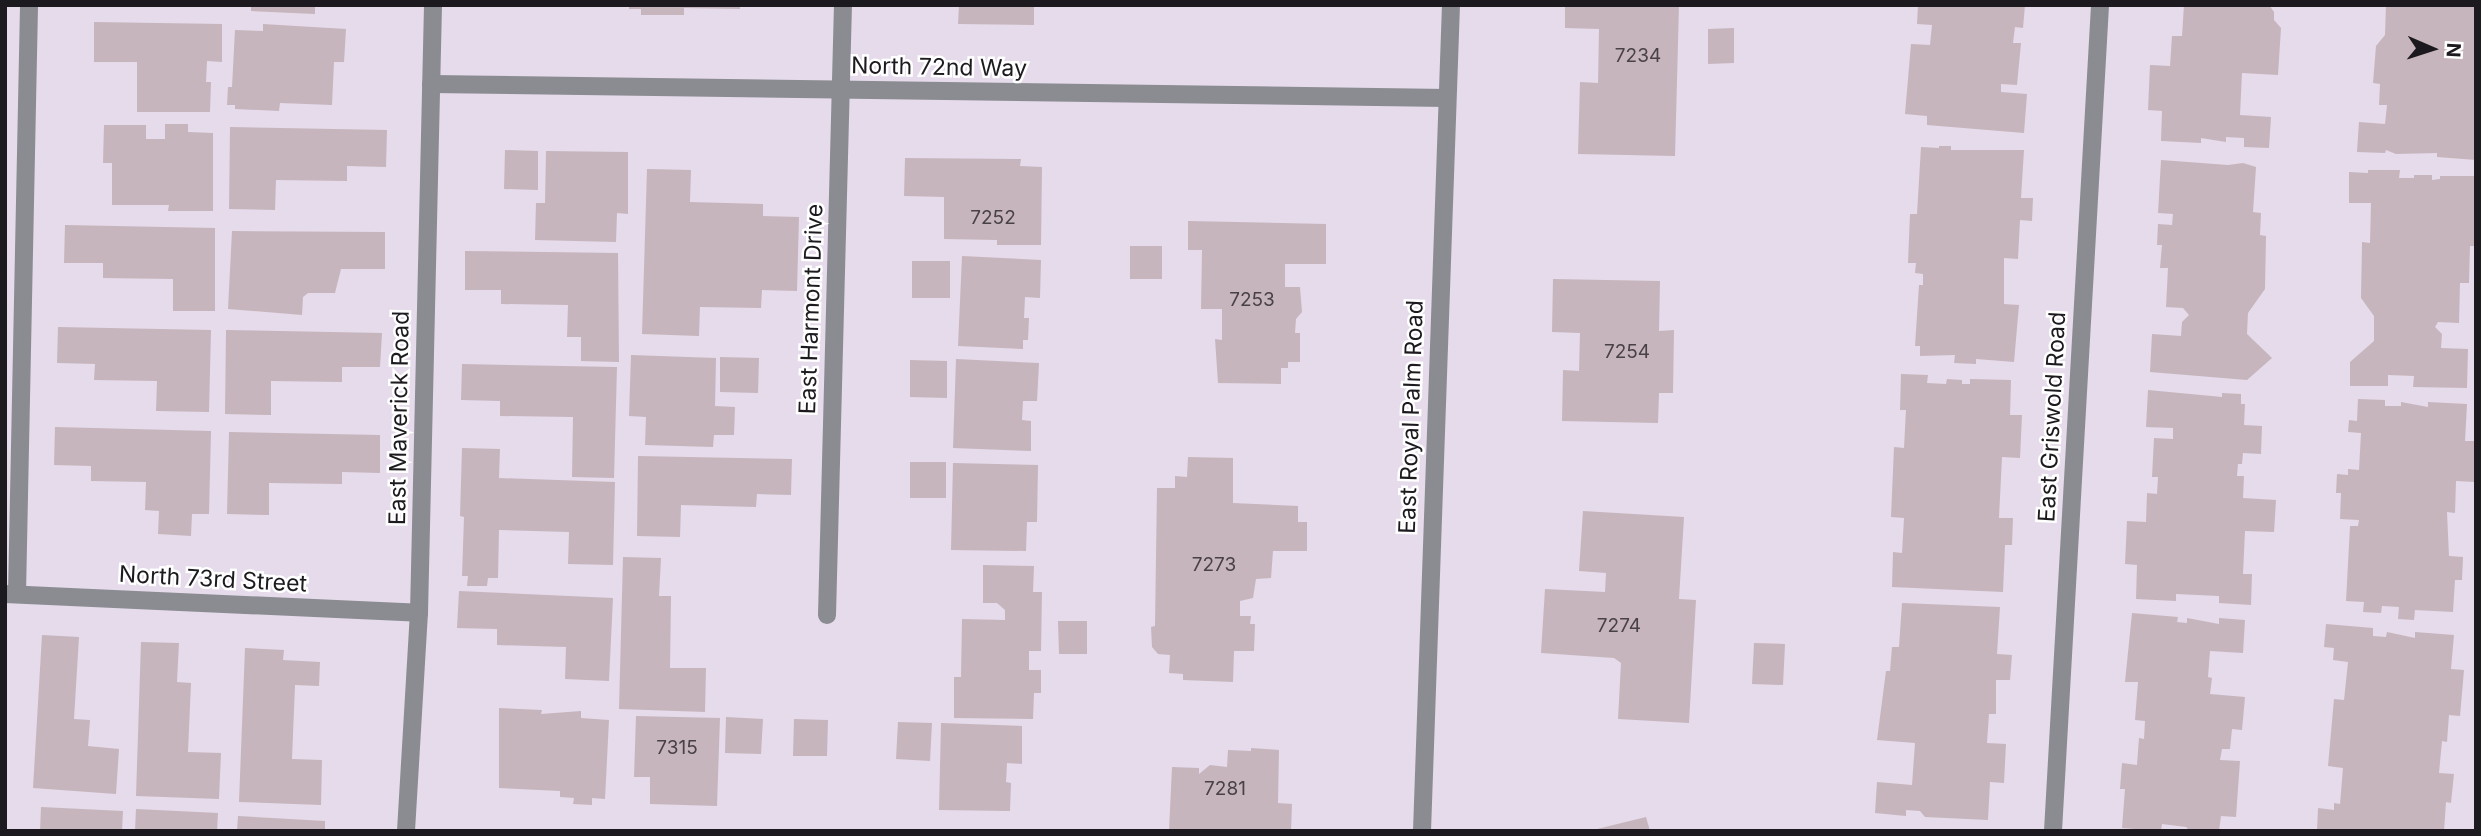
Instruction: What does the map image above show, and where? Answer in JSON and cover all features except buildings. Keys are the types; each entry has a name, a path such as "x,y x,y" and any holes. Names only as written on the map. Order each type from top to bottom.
{"street":[{"path":"11,594 29,5"},
{"name":"East Maverick Road","path":"406,831 419,613 433,5"},
{"name":"East Harmont Drive","path":"827,615 843,5"},
{"name":"East Royal Palm Road","path":"1422,831 1451,5"},
{"name":"East Griswold Road","path":"2053,831 2100,5"},
{"name":"North 72nd Way","path":"431,85 1447,98"},
{"name":"North 73rd Street","path":"11,594 419,613"}]}
